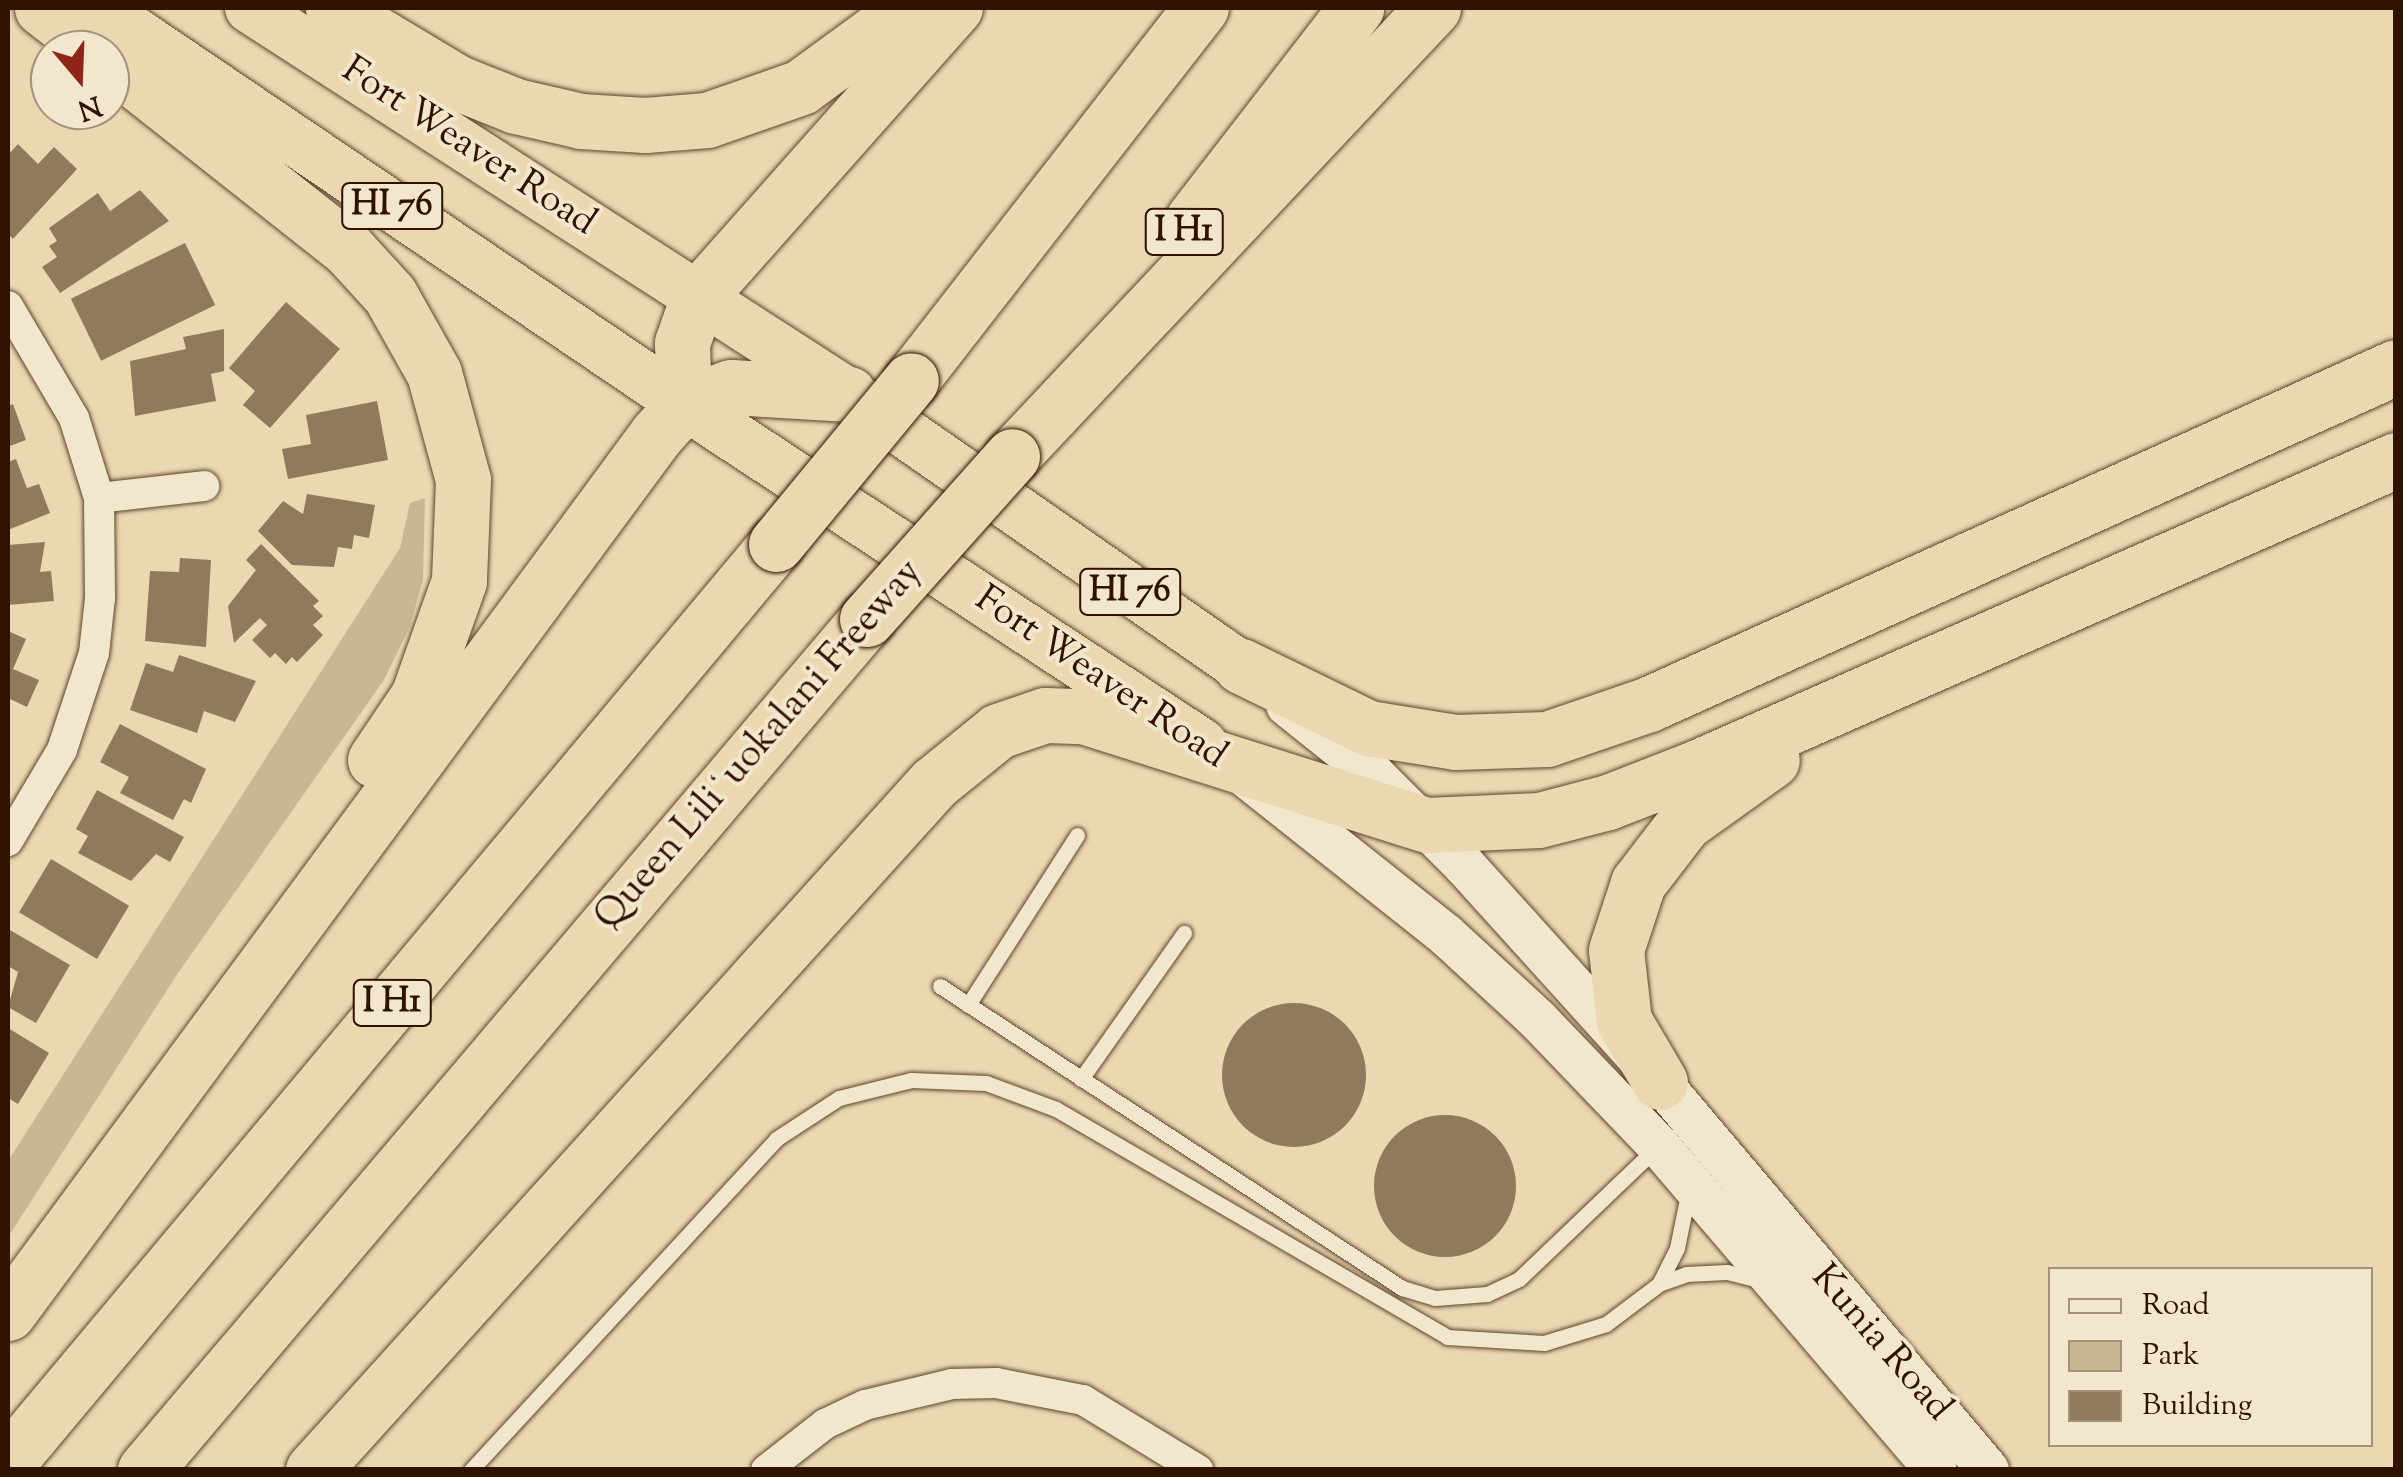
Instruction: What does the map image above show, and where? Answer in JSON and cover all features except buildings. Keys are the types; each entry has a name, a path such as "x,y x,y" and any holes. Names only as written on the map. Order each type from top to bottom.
{"highway":[{"path":"42,8 70,30"},
{"name":"Fort Weaver Road","path":"99,8 684,404 1219,755"},
{"name":"Fort Weaver Road","path":"250,8 849,394 1240,666"},
{"path":"332,8 458,83 516,106 581,120 646,125 707,120 801,87 909,8"},
{"path":"684,404 682,343 698,297 955,8"},
{"name":"I H1","path":"8,1462 911,380 1201,8"},
{"name":"Queen Liliʻuokalani Freeway","path":"145,1470 868,618 1012,456 1356,8"},
{"path":"1012,456 1433,8"},
{"path":"130,77 310,217 375,277 434,373 463,480 459,581 418,696 250,947 152,1110"},
{"path":"1240,666 1368,728 1455,742 1547,739 1649,704 2396,367"},
{"path":"8,1313 152,1110 684,404 731,388 849,394"},
{"path":"313,1470 975,746 1034,718 1083,716 1219,755 1353,806 1427,825 1539,820 1608,802 1875,692 2396,460"},
{"path":"1660,1082 1624,1021 1616,950 1638,883 1684,822 1875,692"}],"main road":[{"name":"Fort Weaver Road","path":"1240,666 1427,825 1660,1082 1754,1226"},
{"name":"Fort Weaver Road","path":"1219,755 1446,936 1691,1182 1754,1226"},
{"name":"Kunia Road","path":"1754,1226 1778,1286 1936,1470"},
{"name":"Kunia Road","path":"1754,1226 1988,1470"}],"street":[{"path":"8,306 74,418 99,498 94,653 62,750 8,840"},
{"path":"99,498 204,486"},
{"path":"766,1470 825,1424 866,1405 937,1386 996,1383 1083,1400 1198,1470"}],"lane":[{"path":"968,1005 1077,835"},
{"path":"1082,1079 1184,933"},
{"path":"940,986 1402,1288 1435,1298 1487,1294 1519,1280 1659,1146"},
{"path":"471,1470 776,1139 839,1098 912,1080 986,1083 1056,1109 1447,1337 1544,1344 1606,1324 1659,1284 1712,1272 1778,1286"},
{"path":"1659,1284 1677,1248 1691,1182"}],"green space":[{"path":"425,498 423,580 410,626 384,680 176,976 8,1237 8,1161 400,548 410,503"}]}
